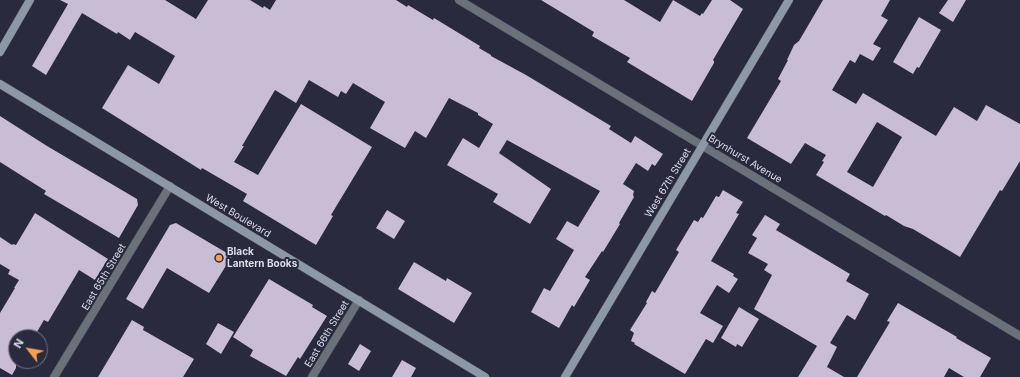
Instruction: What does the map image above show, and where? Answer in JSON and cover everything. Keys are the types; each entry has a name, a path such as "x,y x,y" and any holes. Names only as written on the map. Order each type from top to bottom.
{"main road":[{"path":"0,52 30,0"},
{"name":"West 67th Street","path":"565,377 789,0"},
{"name":"West Boulevard","path":"0,84 485,377"}],"street":[{"name":"Brynhurst Avenue","path":"459,0 1020,336"},
{"name":"East 65th Street","path":"54,377 170,186"},
{"name":"East 66th Street","path":"312,377 358,300"}],"building":[{"path":"60,0 165,0 196,19 208,0 250,0 263,8 264,6 270,10 276,0 396,0 407,7 408,5 433,20 434,18 480,46 479,48 491,56 526,75 611,126 609,129 631,143 635,136 663,154 655,166 652,164 648,171 636,163 623,184 634,191 634,197 603,252 602,251 585,277 590,280 574,307 572,305 559,328 531,312 544,288 550,291 574,250 556,239 567,221 578,227 600,191 507,140 499,153 551,189 530,224 493,202 498,194 447,165 463,138 479,148 493,124 478,115 478,113 449,98 426,138 415,131 405,148 370,128 385,102 353,83 346,94 341,91 338,97 309,80 296,103 275,90 234,162 258,175 301,104 372,147 331,215 333,216 316,245 243,201 247,194 202,168 201,170 102,108 128,65 159,84 175,56 135,32 130,40 82,13 46,75 32,66 68,4"},
{"path":"541,0 624,0 660,22 673,0 700,16 712,0 730,0 743,9 713,60 714,63 692,101 627,62 630,58 592,36 594,32"},
{"path":"823,0 890,0 881,16 888,20 873,44 881,48 873,61 860,54 855,63 850,60 832,90 856,104 863,93 936,136 954,107 977,121 986,105 1020,124 1020,161 1002,191 1000,190 960,257 913,229 904,226 886,215 885,216 816,175 824,162 822,161 826,155 805,143 791,164 747,138 781,81 778,79 794,45 799,41","holes":["877,122 902,137 873,187 847,172"]},
{"path":"948,0 966,0 953,22 939,13"},
{"path":"919,17 941,30 919,68 917,67 913,74 893,62"},
{"path":"0,116 47,146 137,199 138,205 119,238 44,194 46,191 0,162"},
{"path":"723,190 743,202 736,213 739,214 711,261 734,274 733,276 738,279 729,293 717,285 700,313 723,326 713,343 706,339 685,374 634,344 635,343 631,341 634,333 630,330 647,303 646,302 652,291 655,293 679,252 676,250 694,220 698,222 701,217 703,218 716,196 719,197"},
{"path":"387,210 405,221 394,239 376,228"},
{"path":"35,213 108,259 95,280 79,270 48,322 44,320 39,329 8,329 8,369 15,369 12,375 0,368 0,313 19,280 8,274 10,270 0,264 0,237 12,245 16,245"},
{"path":"765,215 780,224 776,230 850,274 846,281 869,294 855,320 847,315 830,343 837,347 827,367 844,377 798,377 817,346 754,309 772,275 764,270 768,264 748,253 757,238 752,235"},
{"path":"176,223 232,256 209,293 167,268 143,309 126,299 170,225"},
{"path":"414,262 446,281 447,278 472,293 454,323 398,289"},
{"path":"269,279 313,305 312,307 327,316 300,359 298,357 286,376 250,356 253,350 233,337"},
{"path":"898,303 991,358 980,377 964,377 949,368 944,377 857,377 890,322 887,321"},
{"path":"739,307 759,319 742,347 737,344 736,347 721,338"},
{"path":"132,320 144,327 143,330 194,359 183,377 98,377"},
{"path":"218,323 234,332 221,354 206,344"},
{"path":"360,344 371,351 359,371 348,364"},
{"path":"402,360 416,368 411,377 392,377"}],"place":[{"name":"Black Lantern Books","path":"219,258"}]}
